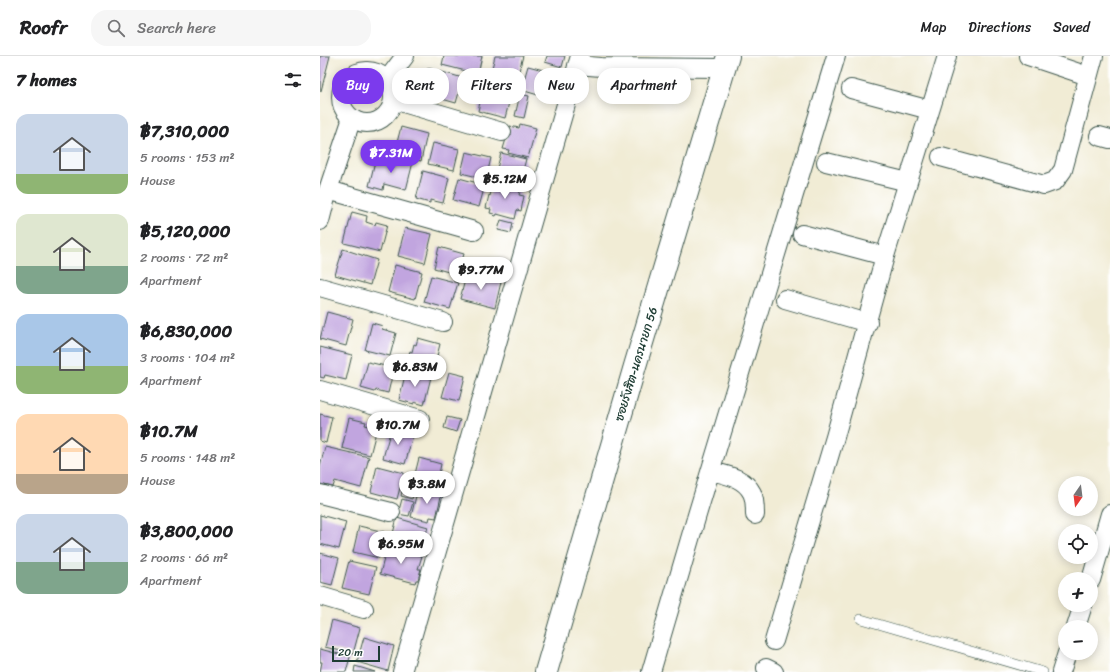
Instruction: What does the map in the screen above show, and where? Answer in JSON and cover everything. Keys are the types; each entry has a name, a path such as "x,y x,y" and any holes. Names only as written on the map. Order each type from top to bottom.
{"street":[{"path":"387,80 405,56"},
{"path":"651,672 836,56"},
{"path":"774,641 868,323 885,256 947,56"},
{"path":"1028,56 1088,76"},
{"path":"941,157 1044,185 1056,181 1063,170 1094,56"},
{"path":"402,672 578,60 601,67 726,62"},
{"name":"ซอยรังสิต-นครนายก 56","path":"546,672 635,366 726,62"},
{"path":"392,91 387,80 380,75 372,72 359,73 348,80 343,87 341,96 342,104 346,112 352,118 360,122 369,123 378,121 385,116 392,103"},
{"path":"851,89 930,110"},
{"path":"407,104 502,132"},
{"path":"320,221 328,190 352,118"},
{"path":"826,162 908,182"},
{"path":"328,190 474,231"},
{"path":"802,234 885,256"},
{"path":"320,287 443,322"},
{"path":"785,299 868,323"},
{"path":"320,390 420,419"},
{"path":"711,471 737,478 747,486 752,494 755,515"},
{"path":"320,494 391,512"},
{"path":"1093,572 1110,514"},
{"path":"320,596 364,609"},
{"path":"1061,672 1065,660"}],"lane":[{"path":"861,619 1043,672"}],"building":[{"path":"320,56 330,56 321,91 320,91"},
{"path":"444,56 482,56 479,68 457,69 442,65"},
{"path":"495,56 523,56 520,68 492,68"},
{"path":"547,56 565,56 562,67 545,62"},
{"path":"528,66 536,68 534,68 534,94 526,91 526,73"},
{"path":"449,74 457,76 456,103 449,101"},
{"path":"526,95 529,96 524,118 515,116 518,104 526,104"},
{"path":"480,104 509,104 505,118 478,111"},
{"path":"520,124 536,128 528,158 508,153 509,150 503,149 510,126 519,128"},
{"path":"401,127 427,134 421,161 394,154"},
{"path":"433,143 459,149 454,170 428,164"},
{"path":"466,152 491,158 486,179 461,173"},
{"path":"501,153 526,159 520,182 495,176"},
{"path":"376,157 400,163 402,159 413,162 406,190 384,184 383,190 369,186"},
{"path":"423,171 449,178 443,203 430,200 430,203 416,199"},
{"path":"459,178 485,185 479,207 453,200"},
{"path":"494,179 501,181 500,183 521,188 519,195 524,196 521,211 517,210 515,219 497,214 496,216 493,215 494,214 490,213 491,209 486,208"},
{"path":"352,212 367,216 366,222 375,225 376,222 387,225 380,252 344,243"},
{"path":"501,220 513,223 511,233 498,230"},
{"path":"405,228 432,234 425,263 398,256"},
{"path":"439,247 464,254 461,263 466,265 463,276 434,268"},
{"path":"343,249 377,260 370,285 335,275"},
{"path":"395,265 422,272 415,299 388,292"},
{"path":"471,274 501,282 495,308 460,299 466,276 471,277"},
{"path":"431,276 458,283 450,309 424,302"},
{"path":"327,312 353,319 346,346 320,339"},
{"path":"372,323 383,326 382,329 396,333 390,356 365,350"},
{"path":"418,338 440,344 434,368 407,361 410,351 412,352 414,344 416,345"},
{"path":"320,347 352,355 346,380 325,375 324,378 320,377"},
{"path":"368,362 394,368 388,393 376,390 375,392 361,388"},
{"path":"406,371 431,377 424,405 399,400"},
{"path":"449,372 465,376 459,401 442,397"},
{"path":"320,414 332,417 326,443 320,441"},
{"path":"447,417 460,420 456,432 444,428"},
{"path":"349,418 366,422 365,425 377,428 370,455 342,448"},
{"path":"391,429 413,435 405,464 383,458"},
{"path":"325,447 369,457 361,488 335,481 333,487 320,484 320,466"},
{"path":"419,458 441,464 437,484 414,478"},
{"path":"377,466 404,473 397,499 371,492"},
{"path":"404,482 416,485 412,499 401,496"},
{"path":"424,487 442,492 436,518 430,517 429,521 411,517 416,496 421,497"},
{"path":"402,499 413,502 409,516 398,514"},
{"path":"320,515 346,522 339,549 320,544"},
{"path":"397,518 428,527 425,537 430,538 428,544 424,543 421,553 390,545"},
{"path":"359,526 385,532 383,540 386,540 385,546 382,545 379,558 353,552"},
{"path":"387,547 422,556 418,569 421,569 418,580 416,580 415,583 380,574"},
{"path":"320,553 339,558 332,585 320,582"},
{"path":"349,561 376,567 369,594 342,588"},
{"path":"332,620 360,628 353,654 325,647"},
{"path":"364,637 394,646 388,671 357,662"},
{"path":"320,649 350,657 346,672 320,672 322,662 320,662"},
{"path":"355,666 375,672 354,672"}]}
